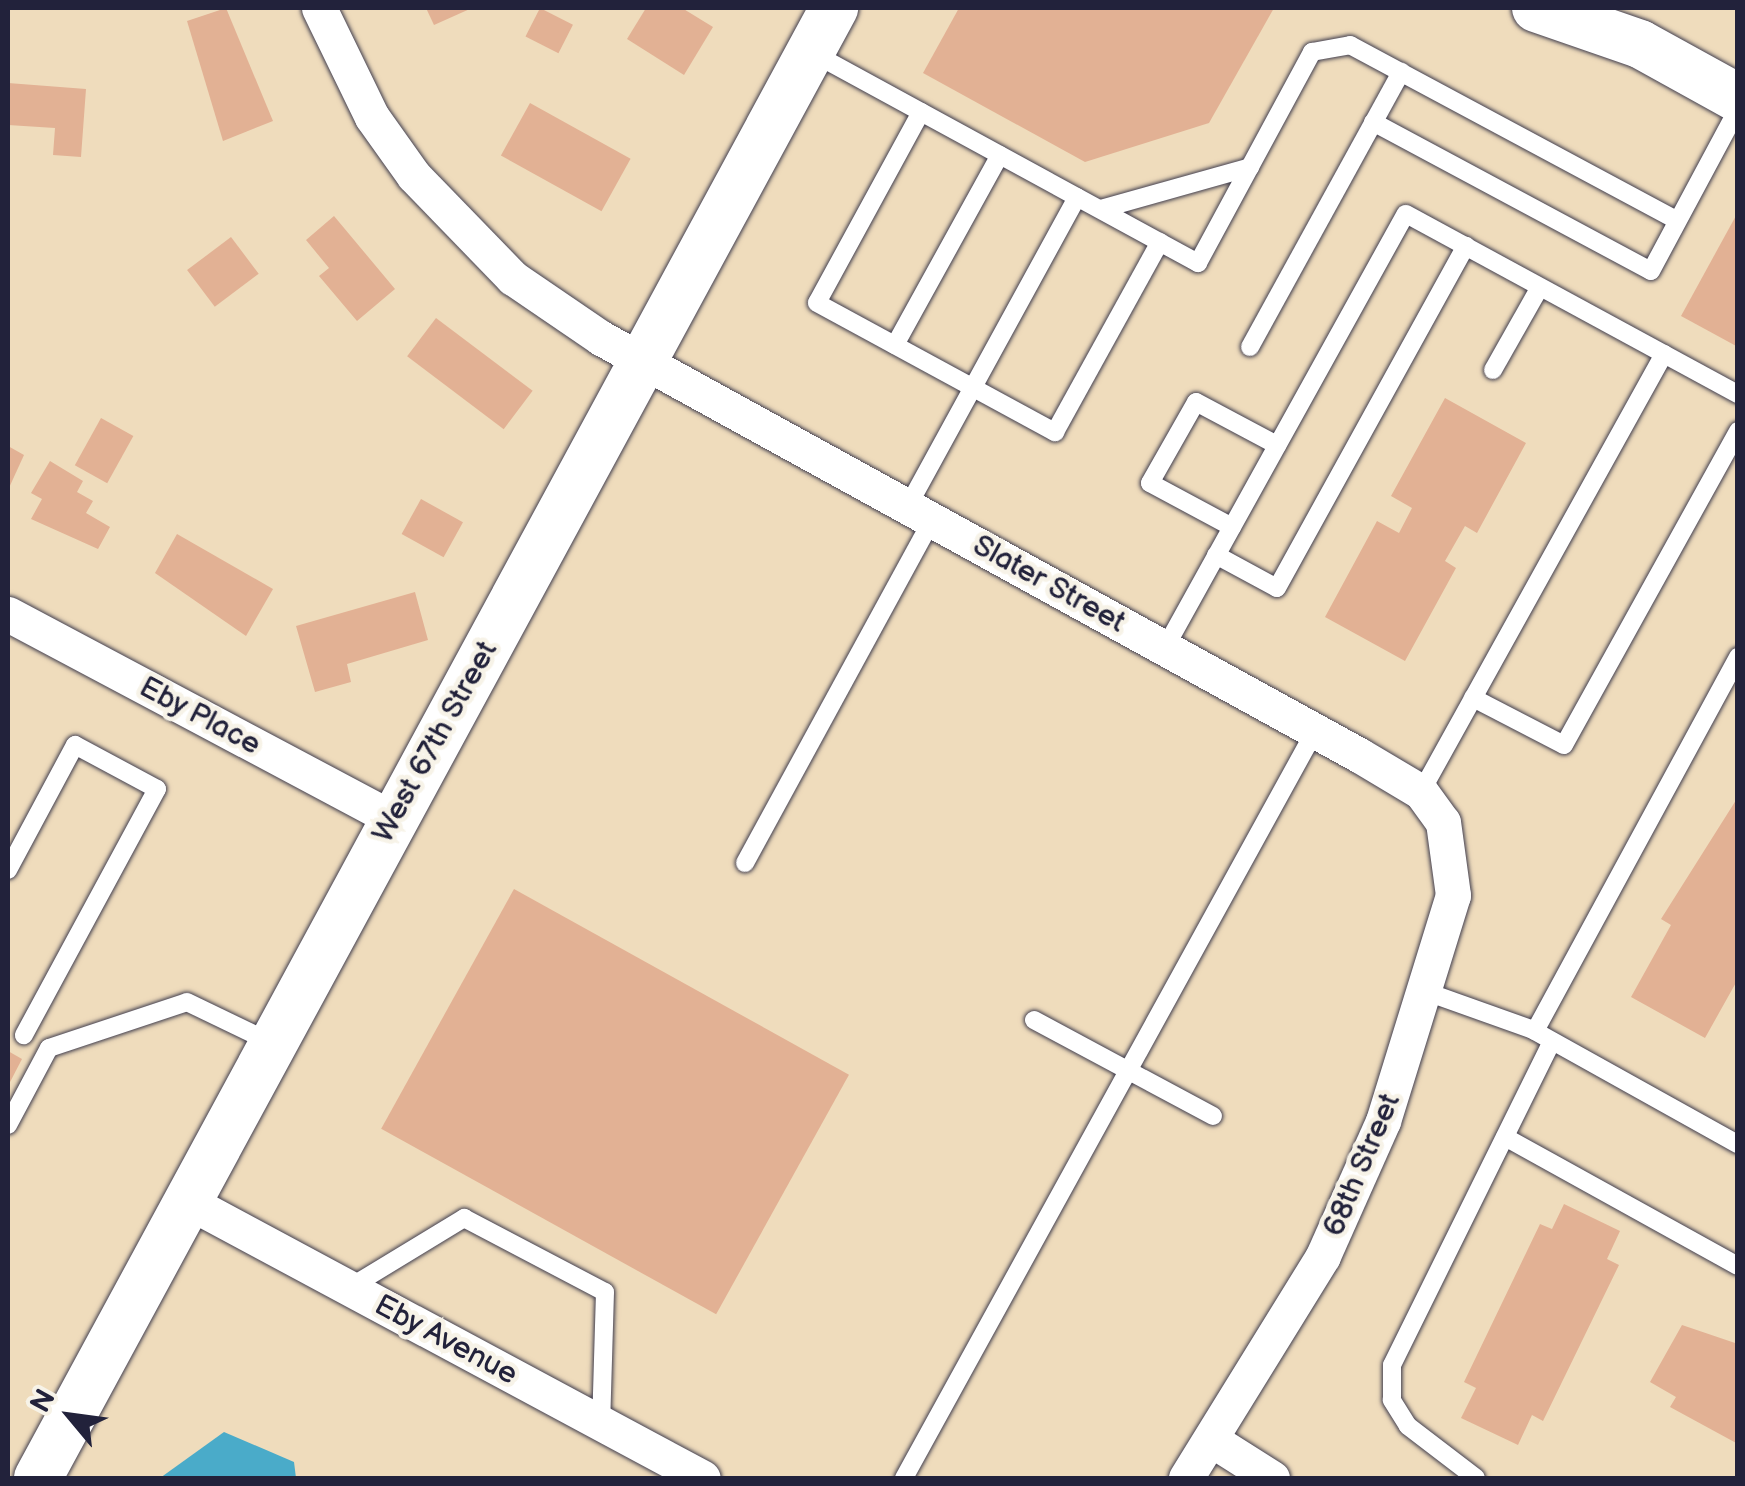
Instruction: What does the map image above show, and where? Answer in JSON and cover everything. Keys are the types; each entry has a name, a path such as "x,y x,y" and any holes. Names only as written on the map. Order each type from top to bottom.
{"street":[{"name":"Slater Street","path":"320,8 372,117 453,224 513,278 643,360 1421,792 1443,822"},
{"name":"West 67th Street","path":"38,1478 834,8"},
{"path":"1536,8 1640,44 1738,98"},
{"path":"1598,8 1640,44"},
{"name":"Eby Place","path":"8,614 392,819"},
{"name":"68th Street","path":"1186,1478 1323,1256 1428,992 1453,895 1443,822"},
{"name":"Eby Avenue","path":"189,1202 704,1478"},
{"path":"1212,1440 1272,1478"}],"lane":[{"path":"810,52 1198,263 1312,52 1350,45 1677,220"},
{"path":"1250,347 1400,72"},
{"path":"1373,122 1650,272 1738,109"},
{"path":"921,112 817,303 894,345 1055,432 1160,242"},
{"path":"894,345 1000,155"},
{"path":"1100,210 1250,167"},
{"path":"746,863 920,513 974,387 1077,197"},
{"path":"1164,648 1406,214 1738,394"},
{"path":"1216,556 1277,588 1466,246"},
{"path":"1494,370 1540,286"},
{"path":"1421,792 1664,354"},
{"path":"1232,527 1150,484 1196,402 1277,446"},
{"path":"1473,698 1564,746 1738,431"},
{"path":"1535,1031 1738,656"},
{"path":"904,1478 1315,731"},
{"path":"8,870 75,746 157,789 16,1030 49,1048"},
{"path":"1428,992 1535,1031 1738,1144"},
{"path":"8,1125 49,1048 187,1002 273,1044"},
{"path":"1034,1020 1213,1116"},
{"path":"1476,1478 1408,1426 1392,1400 1392,1365 1552,1041"},
{"path":"1505,1137 1738,1266"},
{"path":"348,1288 464,1218 604,1292 602,1424"}],"water":[{"path":"224,1432 294,1462 296,1478 160,1478"}],"building":[{"path":"226,8 273,121 223,141 187,21"},
{"path":"426,8 472,8 434,25"},
{"path":"540,8 573,25 558,53 525,37"},
{"path":"646,8 682,8 713,27 684,75 627,39"},
{"path":"959,8 1274,8 1209,123 1085,162 923,73"},
{"path":"8,83 86,89 81,157 53,155 55,128 8,125"},
{"path":"530,103 631,159 601,211 501,155"},
{"path":"1738,212 1738,347 1681,316"},
{"path":"334,216 395,289 357,321 319,276 329,268 306,240"},
{"path":"231,237 259,274 215,307 187,270"},
{"path":"436,318 533,391 504,429 407,356"},
{"path":"1445,398 1526,443 1477,533 1465,526 1445,561 1456,568 1405,661 1325,617 1377,521 1399,533 1412,508 1391,496"},
{"path":"101,418 133,436 107,483 75,465"},
{"path":"8,446 24,455 8,490"},
{"path":"50,461 83,481 77,492 93,501 86,513 110,527 98,549 31,519 42,499 31,493"},
{"path":"421,499 463,522 444,557 402,534"},
{"path":"177,534 273,589 246,636 155,573"},
{"path":"415,592 428,640 347,664 351,682 315,692 296,626"},
{"path":"1738,797 1738,979 1705,1038 1631,997 1671,925 1661,919"},
{"path":"514,889 849,1075 716,1314 381,1129"},
{"path":"8,1051 22,1059 8,1086"},
{"path":"1564,1204 1620,1231 1607,1259 1619,1265 1543,1421 1532,1415 1518,1445 1461,1418 1476,1388 1464,1382 1540,1224 1552,1229"},
{"path":"1682,1325 1738,1344 1738,1444 1670,1407 1676,1397 1650,1382"}]}
